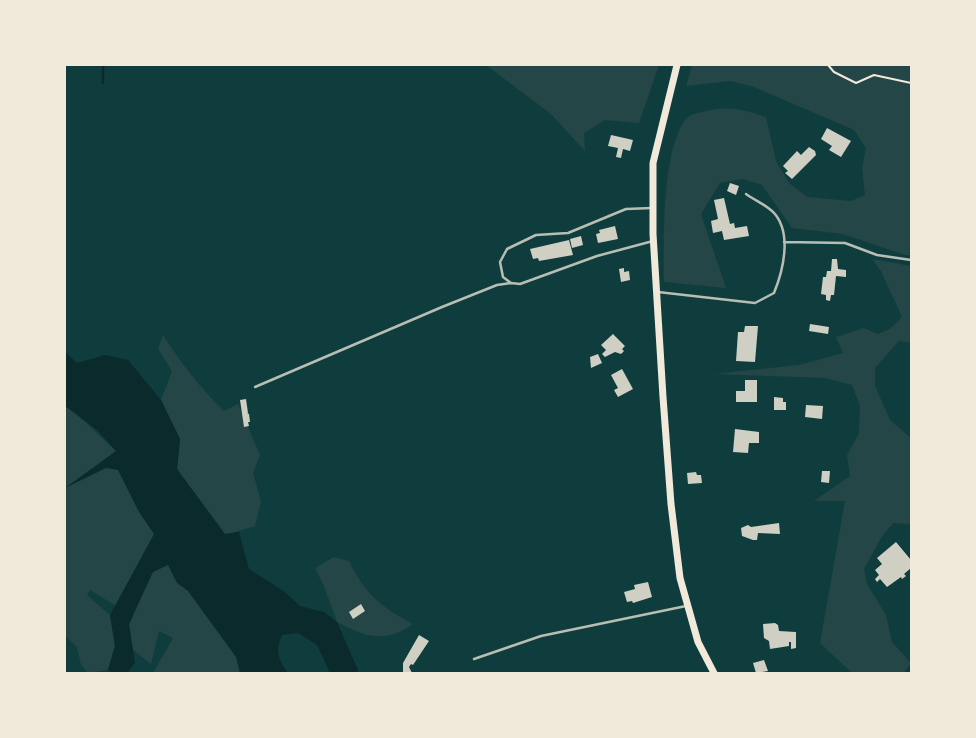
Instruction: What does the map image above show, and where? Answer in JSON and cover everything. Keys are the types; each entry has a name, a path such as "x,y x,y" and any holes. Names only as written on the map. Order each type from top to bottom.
{"main road":[{"path":"677,65 654,163 653,208 657,291 671,504 680,578 698,642 714,673"}],"lane":[{"path":"657,291 755,303 774,293 781,275 785,237 775,214 746,194"},
{"path":"511,283 503,277 500,262 507,249 536,235 568,233 626,209 653,208"},
{"path":"255,387 497,285 520,284 597,256 654,241"},
{"path":"784,242 845,243 877,255 911,260"},
{"path":"474,659 541,636 687,605"}],"path":[{"path":"828,65 834,72 856,83 874,75 911,83"}],"shaded area":[{"path":"486,65 659,65 639,123 605,120 584,133 585,151 551,114"},
{"path":"692,65 911,65 911,255 905,255 843,234 792,228 762,185 743,179 720,183 701,214 726,288 664,282 664,220 669,171 679,131 691,115 727,108 766,117 776,161 789,183 807,197 851,201 865,195 862,168 866,148 854,130 754,87 730,81 686,86"},
{"path":"872,259 911,266 911,343 899,341 875,368 875,386 890,420 911,438 911,524 893,523 881,538 864,569 867,584 886,615 892,642 911,663 904,673 852,673 820,643 845,501 814,501 850,476 847,455 859,433 860,406 852,385 826,378 714,374 799,365 843,353 836,337 864,328 878,334 890,329 902,317 881,271"},
{"path":"163,335 191,375 224,411 238,404 260,455 253,473 261,501 255,526 225,535 177,469 180,439 161,400 172,371 158,349"},
{"path":"65,352 77,363 105,355 128,360 161,400 180,439 177,469 225,534 239,532 249,569 285,592 300,606 324,612 337,622 358,670 356,673 330,673 317,645 298,633 282,635 280,641 279,655 288,673 240,673 236,657 188,591 177,583 168,565 153,572 129,624 135,663 127,673 113,673 108,670 115,646 110,615 154,534 139,512 118,470 106,468 65,488 116,451 97,430 65,406"},
{"path":"65,403 133,467 249,673 153,673 173,638 159,631 151,664 133,650 129,625 133,616 90,590 87,595 110,615 115,646 108,670 88,673 81,665 77,647 65,636"},
{"path":"334,557 349,561 361,582 375,598 392,612 413,624 393,634 375,636 357,631 337,622 324,586 315,568"}],"building":[{"path":"827,128 851,141 841,157 829,150 832,146 821,139"},
{"path":"611,135 633,140 630,151 623,149 621,158 616,157 618,148 608,146"},
{"path":"809,147 815,151 816,155 792,179 785,173 788,171 783,166 797,151 801,155"},
{"path":"730,183 739,186 736,195 727,191"},
{"path":"724,198 730,224 734,223 735,228 747,226 749,236 724,240 722,231 713,233 711,221 718,219 714,200"},
{"path":"615,226 618,239 598,243 596,234 600,233 599,230"},
{"path":"581,236 583,245 572,248 570,239"},
{"path":"569,240 573,255 539,261 538,258 533,259 530,249"},
{"path":"832,259 837,259 838,269 846,270 846,277 836,276 834,295 831,295 830,301 826,300 826,295 821,294 823,277 826,277 827,271 831,271"},
{"path":"624,268 624,272 629,271 630,280 621,282 619,269"},
{"path":"810,324 829,327 828,334 809,331"},
{"path":"745,326 758,326 755,362 736,361 738,332 744,332"},
{"path":"613,334 625,346 622,349 624,351 621,354 615,352 605,357 602,354 606,350 601,345"},
{"path":"598,354 602,363 591,368 590,357"},
{"path":"622,369 633,389 618,397 614,390 618,388 611,375"},
{"path":"745,380 757,380 757,402 736,402 736,391 745,391"},
{"path":"774,397 783,398 783,402 786,402 786,410 774,410"},
{"path":"246,399 250,422 248,422 249,426 244,427 240,400"},
{"path":"806,405 823,406 822,419 805,417"},
{"path":"735,429 759,432 759,443 749,443 748,453 733,452"},
{"path":"822,471 830,471 829,483 821,482"},
{"path":"696,472 697,475 701,475 702,483 688,484 687,473"},
{"path":"779,523 780,534 758,533 757,540 742,536 741,528 748,525 751,527"},
{"path":"896,542 911,560 911,568 904,574 906,576 902,579 901,577 887,587 880,579 877,582 875,579 879,575 875,570 882,564 877,558"},
{"path":"648,582 652,597 633,603 632,601 627,602 624,592 635,589 634,585"},
{"path":"361,604 365,611 353,619 349,612"},
{"path":"775,623 778,625 779,631 796,632 796,648 791,649 791,642 789,642 789,646 770,649 769,641 764,638 763,624"},
{"path":"419,635 429,641 413,665 411,664 409,667 412,673 403,673 403,663"},
{"path":"764,660 768,671 756,673 753,663"}],"waterway":[{"path":"103,65 103,83"}]}
